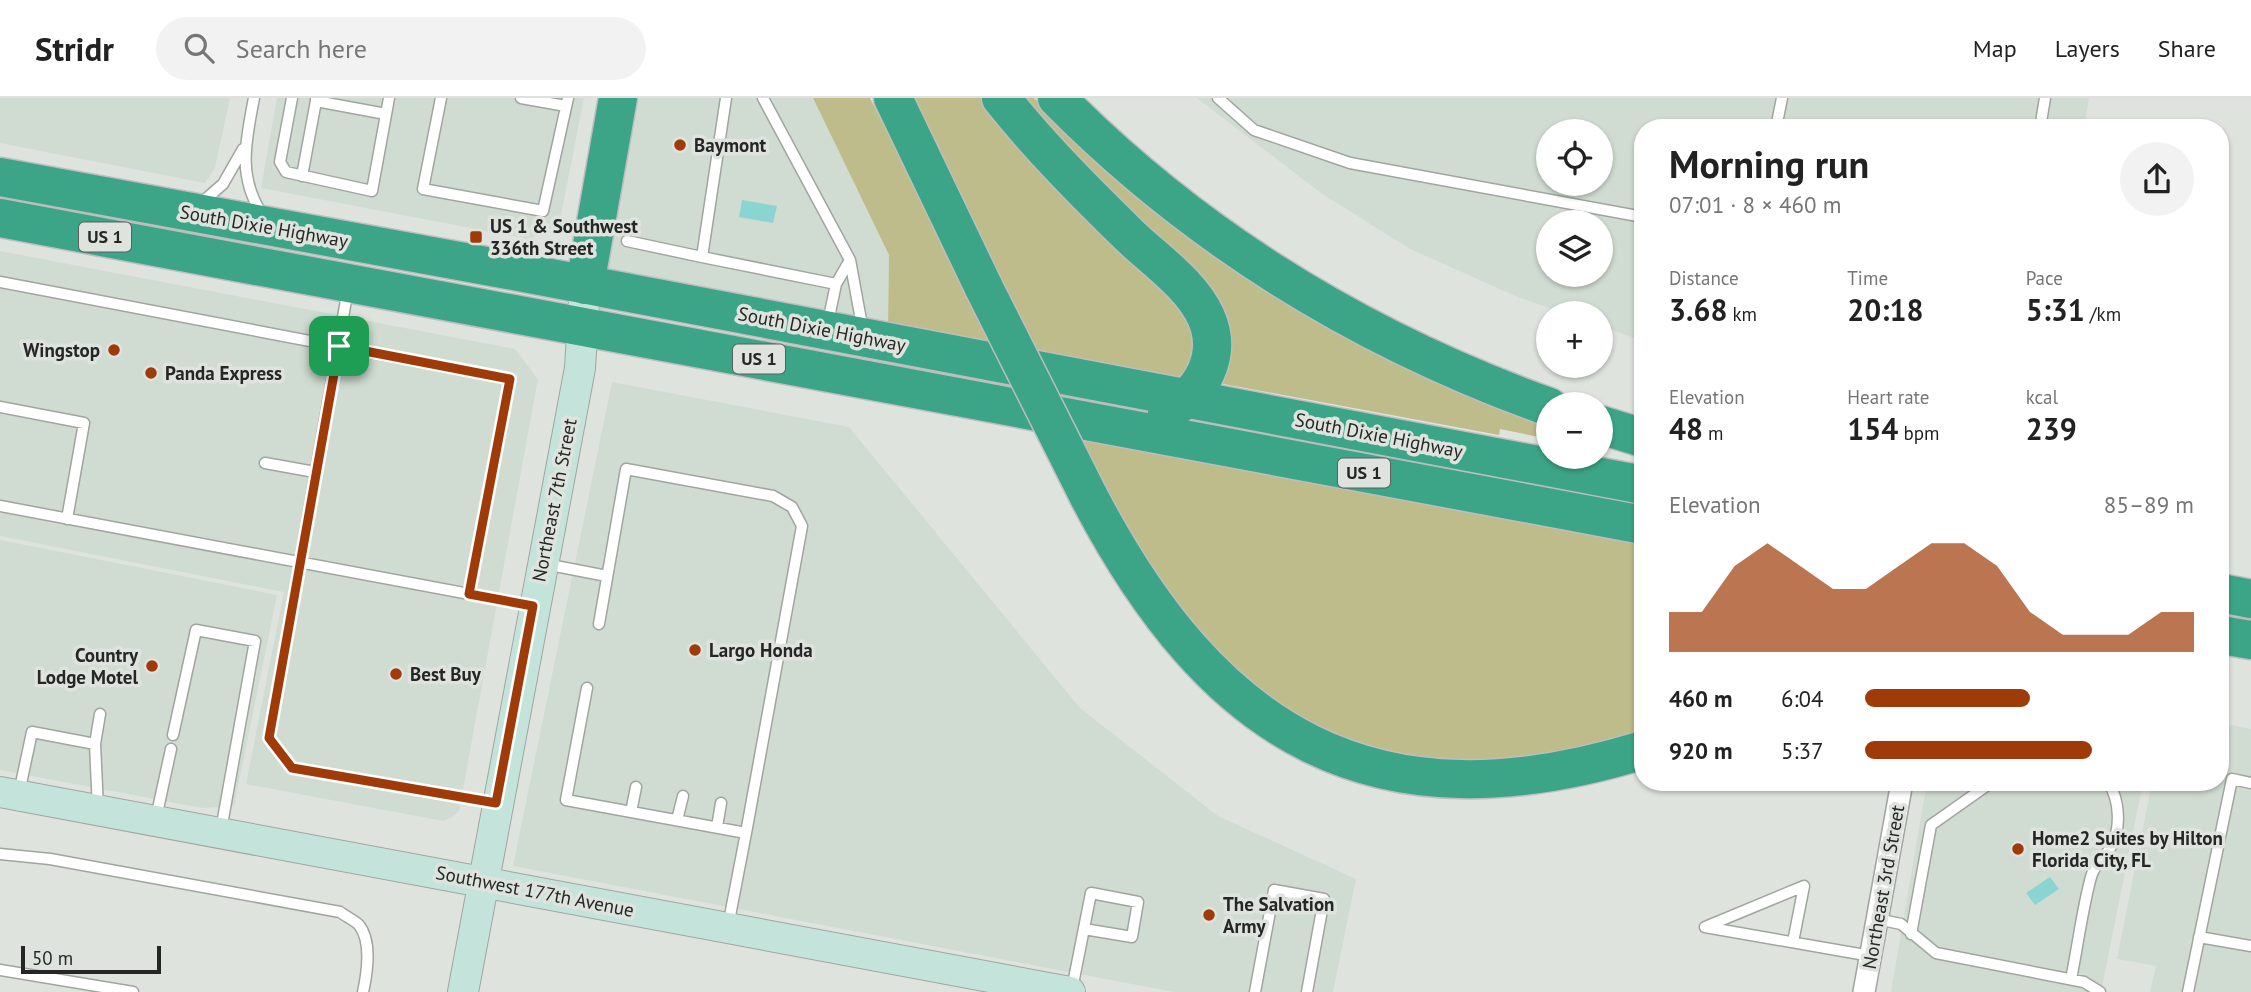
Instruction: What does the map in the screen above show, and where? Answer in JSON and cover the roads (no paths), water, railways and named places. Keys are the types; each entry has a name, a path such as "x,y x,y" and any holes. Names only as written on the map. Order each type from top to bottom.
{"highway":[{"path":"585,285 618,98"},
{"path":"892,98 1088,495 1135,580 1188,650 1249,707 1306,741 1377,768 1456,780 1557,773 1634,752"},
{"path":"1001,98 1084,191 1201,306 1211,330 1212,354 1203,378 1187,399 1163,413 1149,416 1084,420"},
{"path":"1057,98 1141,178 1225,242 1283,280 1343,316 1425,357 1536,402"},
{"name":"South Dixie Highway","path":"0,177 519,272 1634,483"},
{"path":"519,272 553,256 570,243 581,230 601,183"},
{"name":"South Dixie Highway","path":"0,218 1634,524"},
{"path":"1613,429 1634,435"},
{"path":"2229,595 2251,599"},
{"path":"2229,636 2251,640"},
{"path":"2229,655 2251,659"}],"main road":[{"name":"Northeast 7th Street","path":"463,992 496,803 580,368 585,285"},
{"name":"Southwest 177th Avenue","path":"9,794 1071,992"}],"street":[{"name":"Northeast 3rd Street","path":"1864,992 1900,791"}],"lane":[{"path":"188,212 223,184 243,149 254,98"},
{"path":"292,98 281,162 286,172 372,191 389,98"},
{"path":"440,98 423,189 543,211 567,102 521,98"},
{"path":"702,257 726,98"},
{"path":"763,98 850,260 865,337"},
{"path":"1217,98 1254,131 1350,163 1634,215"},
{"path":"1778,119 1782,98"},
{"path":"2042,119 2045,98"},
{"path":"302,176 316,100 386,114"},
{"path":"243,149 248,189 263,216 276,229"},
{"path":"627,241 836,284"},
{"path":"825,330 836,284 850,260"},
{"path":"0,282 510,379 469,594"},
{"path":"349,282 269,738 292,768 496,803"},
{"path":"0,407 84,423 67,519"},
{"path":"265,463 315,472"},
{"path":"598,624 626,469 773,496 792,506 802,526 728,927"},
{"path":"0,506 533,606"},
{"path":"543,564 607,576"},
{"path":"173,735 196,630 255,641 220,833"},
{"path":"587,688 566,800 746,833"},
{"path":"98,810 95,744 100,714"},
{"path":"9,794 32,732 95,744"},
{"path":"155,821 171,749"},
{"path":"2188,992 2232,779 2251,783"},
{"path":"631,811 636,787"},
{"path":"1911,934 1931,825 1979,791"},
{"path":"2071,979 2092,871 2112,845 2116,830 2118,805 2114,791"},
{"path":"677,820 682,796"},
{"path":"717,827 721,803"},
{"path":"0,854 50,859 340,912 359,926 365,944 367,973 363,992"},
{"path":"1793,942 1804,886 1705,927 1871,956"},
{"path":"1255,992 1274,890 1324,899 1307,992"},
{"path":"1071,992 1091,892 1138,902 1132,937 1084,929"},
{"path":"1877,919 1901,924 1936,953 2084,982 2101,992"},
{"path":"2199,937 2251,946"},
{"path":"0,970 133,992"}],"water":[{"path":"742,200 777,206 773,223 739,217"},
{"path":"2050,877 2059,889 2035,905 2026,893"}],"place":[{"name":"Baymont","path":"680,145"},
{"name":"US 1 & Southwest 336th Street","path":"476,237"},
{"name":"Wingstop","path":"114,350"},
{"name":"Panda Express","path":"151,373"},
{"name":"Largo Honda","path":"695,650"},
{"name":"Country Lodge Motel","path":"152,666"},
{"name":"Best Buy","path":"396,674"},
{"name":"Home2 Suites by Hilton Florida City, FL","path":"2018,849"},
{"name":"The Salvation Army","path":"1209,915"}]}
